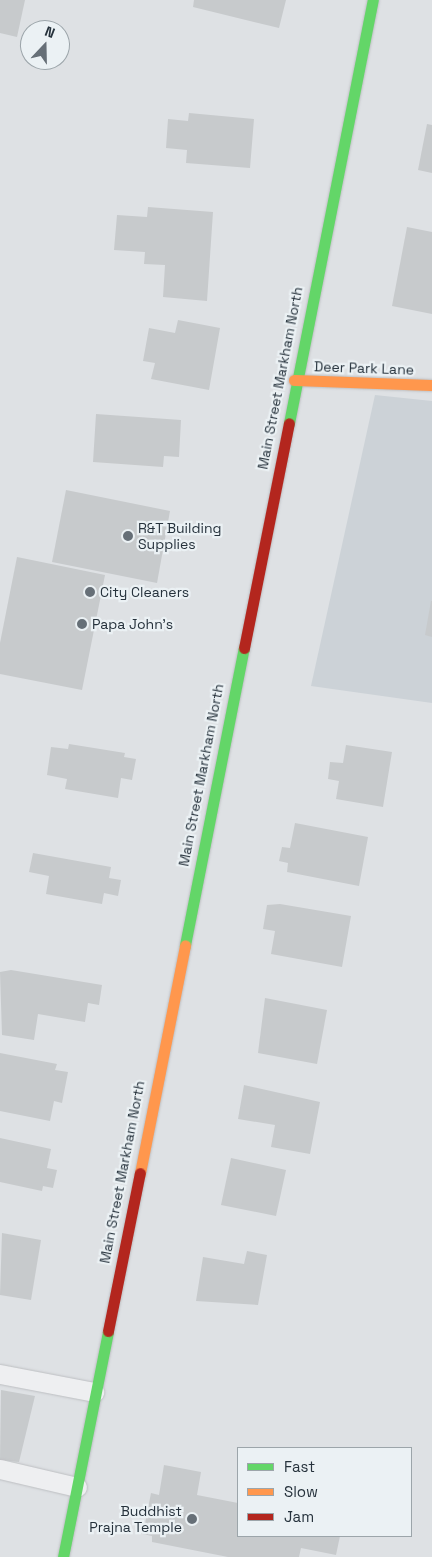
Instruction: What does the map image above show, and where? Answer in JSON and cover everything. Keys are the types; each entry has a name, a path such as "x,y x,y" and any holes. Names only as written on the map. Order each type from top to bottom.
{"main road":[{"name":"Main Street Markham North","path":"63,1557 294,380 373,0"},
{"name":"Deer Park Lane","path":"294,380 432,385"}],"lane":[{"path":"0,1374 94,1392"},
{"path":"0,1469 78,1487"}],"shaded area":[{"path":"375,395 432,401 432,703 311,686"}],"building":[{"path":"0,0 25,0 17,37 0,33"},
{"path":"194,0 286,0 279,28 193,7"},
{"path":"189,113 254,119 250,168 186,163 187,150 166,148 168,119 188,121"},
{"path":"427,124 432,125 432,173 418,170"},
{"path":"148,207 213,212 207,301 163,297 165,265 144,264 145,252 114,250 117,215 147,217"},
{"path":"407,227 432,232 432,314 392,306"},
{"path":"178,320 220,328 209,390 151,379 155,363 143,361 149,328 175,333"},
{"path":"96,414 181,420 179,457 164,456 163,467 93,462"},
{"path":"66,490 170,511 157,583 52,562"},
{"path":"17,557 105,575 82,690 0,674 0,643"},
{"path":"432,601 432,637 425,635"},
{"path":"69,744 125,753 124,757 136,759 132,780 121,778 118,798 65,789 67,779 47,775 51,747 68,749"},
{"path":"346,745 392,752 383,807 336,799 339,781 328,779 330,762 343,763"},
{"path":"295,823 368,837 359,886 287,872 288,863 279,861 282,847 290,848"},
{"path":"33,853 111,867 109,878 121,880 118,896 104,893 102,904 46,894 49,876 29,872"},
{"path":"280,904 351,916 342,967 271,954 275,931 263,929 267,905"},
{"path":"11,970 102,985 99,1005 88,1003 85,1022 38,1014 34,1040 2,1035 0,972"},
{"path":"265,998 327,1010 317,1064 258,1053"},
{"path":"0,1053 57,1064 55,1070 68,1072 62,1103 54,1101 50,1121 0,1111"},
{"path":"244,1085 320,1102 310,1154 271,1147 275,1125 238,1119"},
{"path":"0,1138 51,1149 47,1168 57,1170 53,1188 43,1186 42,1191 0,1182"},
{"path":"231,1158 286,1170 276,1216 221,1205"},
{"path":"2,1233 41,1240 31,1300 0,1295"},
{"path":"247,1251 267,1255 258,1305 196,1301 203,1257 244,1264"},
{"path":"1,1390 35,1396 19,1462 0,1460"},
{"name":"Buddhist Prajna Temple","path":"164,1465 201,1472 197,1495 237,1503 237,1537 340,1537 336,1555 301,1548 299,1557 228,1557 152,1542 152,1536 143,1534 151,1493 159,1495"}],"traffic: fast":[{"path":"289,423 373,0"},
{"path":"185,945 244,648"},
{"path":"63,1557 108,1331"}],"traffic: slow":[{"path":"294,380 432,385"},
{"path":"140,1173 185,945"}],"traffic: jam":[{"path":"244,648 289,423"},
{"path":"108,1331 140,1173"}],"place":[{"name":"R&T Building Supplies","path":"128,536"},
{"name":"City Cleaners","path":"90,592"},
{"name":"Papa John's","path":"82,624"},
{"name":"Buddhist Prajna Temple","path":"192,1519"}]}
